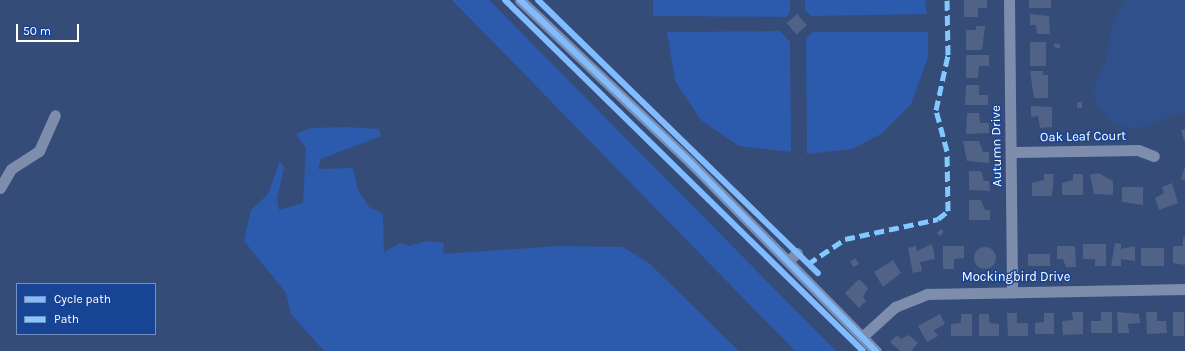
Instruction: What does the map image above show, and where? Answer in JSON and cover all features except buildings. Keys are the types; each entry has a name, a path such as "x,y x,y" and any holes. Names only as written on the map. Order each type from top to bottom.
{"street":[{"path":"520,0 788,261 876,351"},
{"name":"Autumn Drive","path":"1009,0 1012,291"},
{"path":"0,188 11,169 39,151 55,115"},
{"name":"Oak Leaf Court","path":"1011,152 1138,150 1154,156"},
{"path":"788,261 797,253"},
{"name":"Mockingbird Drive","path":"862,337 895,308 927,294 1012,291 1185,289"}],"shaded area":[{"path":"452,0 489,0 836,351 795,351"},
{"path":"653,0 790,0 790,12 786,17 653,16"},
{"path":"805,0 925,0 927,14 811,16 805,11"},
{"path":"1125,0 1185,0 1185,112 1134,130 1109,121 1097,105 1092,90 1106,59 1113,19"},
{"path":"780,31 790,42 791,152 739,146 701,120 675,81 667,32"},
{"path":"813,32 928,32 928,57 911,104 881,134 852,149 807,154 806,38"},
{"path":"346,127 379,129 381,136 321,159 318,169 353,168 358,190 369,207 383,214 384,252 400,243 409,246 427,241 444,243 443,254 558,246 623,247 650,264 739,351 324,351 291,314 286,293 244,241 251,210 268,194 280,161 284,168 277,199 279,210 303,203 306,148 296,134 311,128"}],"marked path":[{"path":"808,264 845,239 938,219 948,211 947,151 936,110 948,55 947,0"}],"cycle path":[{"path":"505,0 863,351"},
{"path":"520,0 691,163 876,351"},
{"path":"538,0 818,273"}]}
